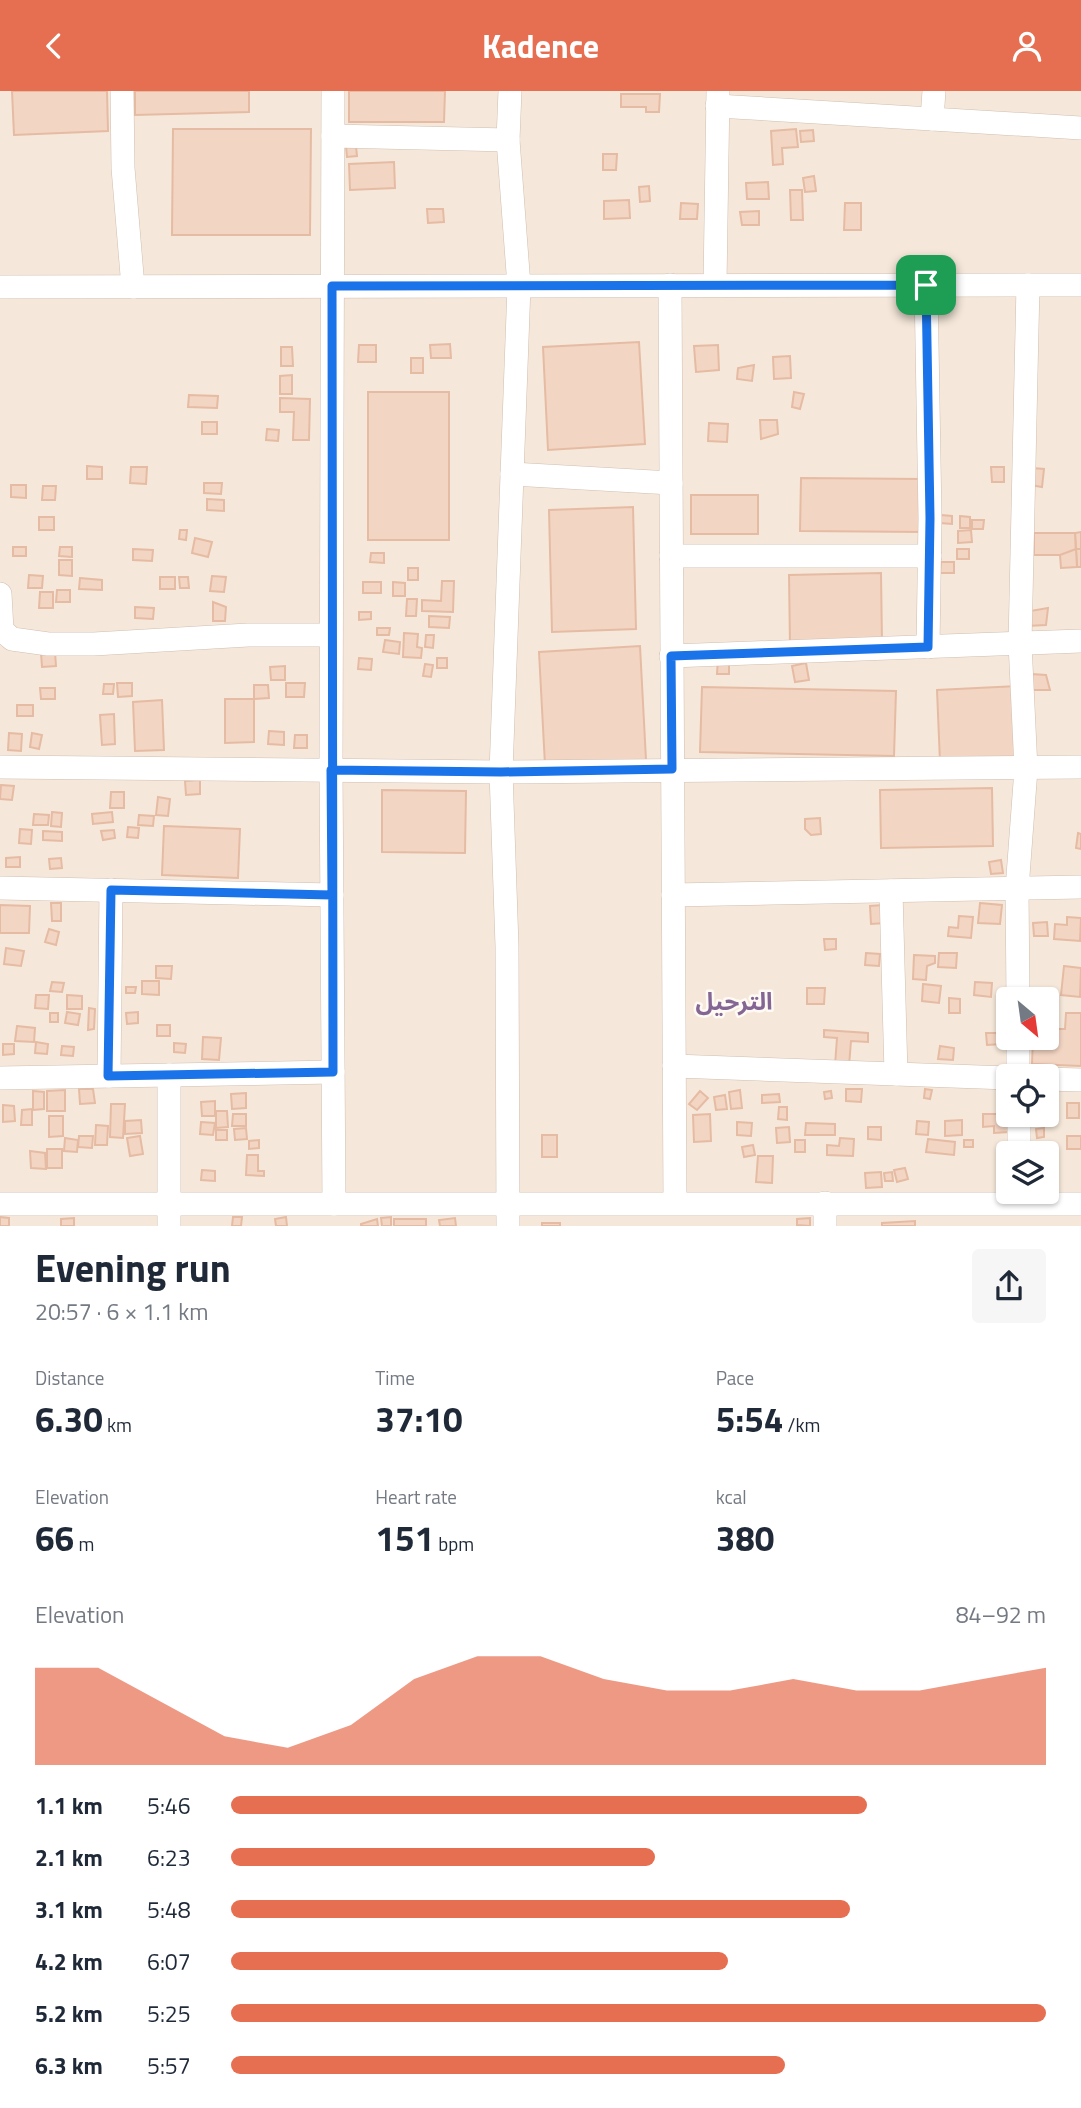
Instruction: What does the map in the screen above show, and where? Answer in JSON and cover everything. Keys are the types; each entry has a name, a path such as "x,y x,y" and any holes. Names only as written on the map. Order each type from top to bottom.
{"street":[{"path":"122,91 123,168 133,287"},
{"path":"333,91 331,770 334,1204"},
{"path":"508,1215 508,946 501,772 519,286 508,139 510,91"},
{"path":"932,119 934,91"},
{"path":"715,285 718,98 932,119 1081,128"},
{"path":"333,136 508,139"},
{"path":"670,285 675,1203"},
{"path":"926,285 930,556 928,647"},
{"path":"1018,987 1017,889 1026,769 1020,643 1028,285"},
{"path":"0,287 1081,285"},
{"path":"512,474 671,483"},
{"path":"671,556 930,556"},
{"path":"0,593 2,630 12,639 94,644 248,635 331,635"},
{"path":"671,656 1081,641"},
{"path":"0,767 501,772 1081,767"},
{"path":"673,895 1081,887"},
{"path":"0,888 332,895"},
{"path":"108,1076 111,890"},
{"path":"891,891 896,1074"},
{"path":"674,1066 996,1078"},
{"path":"0,1078 333,1072"},
{"path":"169,1075 169,1215"},
{"path":"1059,1079 1081,1080"},
{"path":"0,1204 169,1215 334,1204 508,1215 675,1203 825,1215 996,1200"},
{"path":"1059,1202 1081,1204"}],"shaded area":[{"path":"0,91 1081,91 1081,1226 0,1226"}],"building":[{"path":"12,91 107,91 108,131 14,135"},
{"path":"135,91 249,91 249,112 135,115"},
{"path":"349,91 445,91 444,122 349,122"},
{"path":"621,94 660,94 659,112 646,112 646,107 621,107"},
{"path":"173,129 311,129 310,235 172,235"},
{"path":"796,129 798,147 782,148 783,164 773,165 771,131"},
{"path":"813,130 814,141 801,142 800,131"},
{"path":"346,146 356,146 357,156 347,157"},
{"path":"603,154 617,154 616,170 603,170"},
{"path":"394,162 395,188 350,190 349,164"},
{"path":"814,176 816,191 805,192 803,178"},
{"path":"768,182 769,199 747,199 746,183"},
{"path":"649,186 650,201 640,202 639,187"},
{"path":"790,190 802,190 803,220 791,220"},
{"path":"629,200 630,218 604,219 604,201"},
{"path":"681,203 698,204 697,219 680,219"},
{"path":"845,203 861,203 861,230 844,230"},
{"path":"427,209 443,209 444,222 428,223"},
{"path":"759,211 759,225 742,225 740,212"},
{"path":"639,342 645,444 548,450 543,347"},
{"path":"450,344 451,358 431,358 430,345"},
{"path":"359,345 376,345 376,362 358,362"},
{"path":"718,345 719,370 696,372 694,346"},
{"path":"281,347 292,347 293,366 281,366"},
{"path":"790,356 791,378 774,379 773,357"},
{"path":"411,358 423,358 423,373 411,373"},
{"path":"754,365 752,381 737,379 738,368"},
{"path":"292,375 292,394 280,394 280,376"},
{"path":"368,392 449,392 449,540 368,540"},
{"path":"794,392 804,394 800,409 792,407"},
{"path":"189,395 218,396 217,408 188,407"},
{"path":"280,398 310,399 309,440 293,440 294,412 280,412"},
{"path":"760,420 777,420 778,434 761,439"},
{"path":"202,422 217,422 217,434 202,434"},
{"path":"709,423 728,424 727,442 708,441"},
{"path":"267,429 279,430 278,441 266,440"},
{"path":"87,466 102,467 102,479 87,479"},
{"path":"131,467 147,467 146,484 130,483"},
{"path":"991,467 1004,467 1004,482 992,482"},
{"path":"1032,468 1044,469 1042,487 1030,485"},
{"path":"801,478 924,479 923,532 800,531"},
{"path":"204,483 222,483 221,494 204,493"},
{"path":"11,485 26,485 26,498 11,497"},
{"path":"43,486 56,486 55,500 42,500"},
{"path":"691,495 758,495 758,534 691,534"},
{"path":"207,499 224,500 224,511 207,510"},
{"path":"633,507 636,629 552,632 549,510"},
{"path":"941,515 952,516 952,524 940,523"},
{"path":"960,516 970,517 970,528 960,528"},
{"path":"39,517 54,517 54,530 39,530"},
{"path":"972,520 984,520 983,529 972,529"},
{"path":"180,530 187,530 186,540 179,539"},
{"path":"971,530 972,542 958,543 958,531"},
{"path":"1081,532 1081,549 1076,549 1075,533"},
{"path":"1034,533 1075,533 1076,555 1034,555"},
{"path":"195,538 212,542 208,557 192,553"},
{"path":"13,547 26,547 26,556 13,556"},
{"path":"60,547 72,547 72,557 59,556"},
{"path":"133,549 153,550 152,561 133,560"},
{"path":"957,549 969,549 969,559 957,559"},
{"path":"1076,549 1081,549 1081,567 1077,567"},
{"path":"1076,549 1077,567 1061,568 1060,555"},
{"path":"371,553 384,553 384,563 370,562"},
{"path":"59,560 72,560 72,576 59,575"},
{"path":"941,562 954,562 954,573 940,573"},
{"path":"408,568 418,568 418,580 408,580"},
{"path":"881,573 882,643 790,645 789,575"},
{"path":"29,575 43,576 42,588 28,588"},
{"path":"212,576 226,577 224,592 210,591"},
{"path":"160,577 175,577 175,589 160,589"},
{"path":"179,577 188,577 189,588 180,588"},
{"path":"80,578 102,580 102,590 79,589"},
{"path":"442,581 454,581 453,612 422,611 422,600 441,601"},
{"path":"363,582 381,582 381,593 363,593"},
{"path":"393,582 405,583 405,596 393,596"},
{"path":"57,590 70,590 70,602 56,602"},
{"path":"40,592 53,592 53,608 39,608"},
{"path":"407,599 417,599 416,616 406,616"},
{"path":"213,602 226,607 225,621 213,621"},
{"path":"135,607 154,608 153,619 135,618"},
{"path":"1048,608 1046,625 1027,626 1030,611"},
{"path":"359,612 371,612 371,619 359,620"},
{"path":"429,616 450,617 449,628 429,627"},
{"path":"377,628 390,628 389,635 377,635"},
{"path":"404,633 418,634 417,647 422,648 421,658 403,657"},
{"path":"426,635 434,635 433,648 425,647"},
{"path":"385,640 400,642 399,654 383,652"},
{"path":"640,646 646,760 545,765 539,652"},
{"path":"55,652 56,666 42,667 41,653"},
{"path":"359,658 372,659 371,670 358,669"},
{"path":"437,658 447,658 447,668 437,668"},
{"path":"718,658 729,659 729,674 717,674"},
{"path":"806,663 809,680 795,682 792,666"},
{"path":"425,664 433,665 431,677 423,676"},
{"path":"285,666 285,680 271,680 270,667"},
{"path":"1031,674 1046,675 1050,690 1031,690"},
{"path":"117,683 132,683 132,696 118,697"},
{"path":"286,683 305,683 304,697 286,697"},
{"path":"104,684 114,684 113,694 103,694"},
{"path":"254,685 268,685 269,698 254,699"},
{"path":"1019,686 1022,758 940,762 937,690"},
{"path":"702,687 896,691 894,756 700,752"},
{"path":"40,688 55,688 55,699 41,699"},
{"path":"225,699 254,699 254,742 225,743"},
{"path":"162,700 164,750 135,751 133,702"},
{"path":"17,705 33,705 33,716 17,716"},
{"path":"114,714 115,744 102,745 100,715"},
{"path":"269,731 284,732 284,745 268,744"},
{"path":"9,733 22,734 21,751 8,750"},
{"path":"32,733 42,735 39,749 30,747"},
{"path":"295,735 307,735 307,748 294,748"},
{"path":"200,780 200,794 186,795 185,781"},
{"path":"1,785 14,786 12,800 0,799"},
{"path":"992,788 993,846 881,848 880,790"},
{"path":"382,790 466,791 465,853 382,852"},
{"path":"111,792 124,792 124,808 110,808"},
{"path":"158,797 170,799 168,816 156,815"},
{"path":"52,812 62,813 61,827 51,826"},
{"path":"112,812 113,822 93,824 92,814"},
{"path":"34,814 49,815 48,825 33,825"},
{"path":"139,815 154,816 153,826 138,825"},
{"path":"820,818 821,834 811,835 805,829 805,819"},
{"path":"164,826 240,829 238,878 162,875"},
{"path":"128,827 139,828 138,838 127,837"},
{"path":"20,829 32,830 31,844 19,843"},
{"path":"114,830 115,838 103,840 101,831"},
{"path":"43,831 62,832 62,841 43,840"},
{"path":"1078,833 1081,834 1081,849 1076,848"},
{"path":"20,857 20,867 6,867 6,858"},
{"path":"61,858 62,868 50,869 49,859"},
{"path":"1001,860 1003,873 991,874 989,862"},
{"path":"51,903 61,903 61,921 52,921"},
{"path":"980,903 1002,905 1000,924 978,923"},
{"path":"0,905 30,906 29,933 0,933"},
{"path":"883,905 885,923 871,924 870,906"},
{"path":"959,916 973,917 971,938 948,936 949,927 958,928"},
{"path":"1067,917 1081,918 1080,941 1054,939 1055,924 1067,925"},
{"path":"1047,922 1048,936 1034,936 1033,923"},
{"path":"49,929 59,932 56,945 45,942"},
{"path":"824,939 836,939 836,949 825,950"},
{"path":"6,948 24,951 21,966 4,964"},
{"path":"866,953 880,954 879,966 865,965"},
{"path":"939,953 957,953 956,968 938,967"},
{"path":"914,955 935,956 935,963 927,966 926,980 913,979"},
{"path":"156,966 172,966 171,979 156,978"},
{"path":"1064,966 1081,968 1080,997 1061,995"},
{"path":"142,981 159,981 159,995 142,994"},
{"path":"52,982 64,983 62,992 50,991"},
{"path":"975,982 992,983 991,997 974,995"},
{"path":"923,984 941,986 939,1003 922,1001"},
{"path":"126,987 136,987 135,993 126,993"},
{"path":"807,988 825,988 824,1004 807,1004"},
{"path":"36,995 49,995 48,1009 35,1008"},
{"path":"67,995 82,996 82,1009 67,1009"},
{"path":"949,998 960,999 960,1013 949,1013"},
{"path":"89,1008 95,1009 94,1029 88,1030"},
{"path":"67,1012 80,1014 78,1025 65,1023"},
{"path":"138,1012 138,1023 127,1024 126,1013"},
{"path":"50,1013 58,1013 58,1022 50,1022"},
{"path":"1066,1013 1081,1013 1081,1066 1032,1064 1033,1050 1059,1050 1059,1029 1065,1029"},
{"path":"157,1025 170,1025 170,1036 157,1036"},
{"path":"17,1026 35,1028 34,1042 15,1041"},
{"path":"824,1030 868,1033 868,1042 851,1041 849,1066 835,1065 837,1038 824,1037"},
{"path":"986,1033 996,1033 996,1044 987,1045"},
{"path":"203,1037 221,1038 219,1060 202,1059"},
{"path":"36,1042 48,1044 47,1054 35,1053"},
{"path":"174,1043 186,1044 185,1053 174,1052"},
{"path":"3,1044 14,1044 14,1054 3,1055"},
{"path":"62,1046 74,1047 73,1056 61,1055"},
{"path":"940,1046 954,1048 953,1060 938,1059"},
{"path":"79,1089 93,1089 95,1103 80,1104"},
{"path":"846,1089 862,1089 861,1102 846,1101"},
{"path":"925,1089 932,1090 930,1099 924,1098"},
{"path":"65,1090 65,1111 47,1111 47,1091"},
{"path":"740,1090 742,1108 731,1109 729,1092"},
{"path":"33,1091 44,1092 44,1109 33,1110"},
{"path":"700,1091 708,1098 697,1110 689,1104"},
{"path":"831,1091 832,1098 825,1099 824,1092"},
{"path":"246,1093 246,1108 232,1109 231,1094"},
{"path":"779,1094 780,1102 762,1103 762,1095"},
{"path":"725,1095 727,1109 716,1110 714,1097"},
{"path":"215,1101 215,1116 202,1116 201,1102"},
{"path":"1067,1103 1079,1103 1079,1118 1067,1118"},
{"path":"111,1104 125,1104 123,1138 110,1137"},
{"path":"3,1105 14,1106 15,1121 3,1122"},
{"path":"779,1107 787,1107 787,1120 778,1119"},
{"path":"32,1109 32,1125 21,1125 22,1110"},
{"path":"216,1111 227,1111 228,1127 216,1128"},
{"path":"233,1114 246,1114 246,1126 232,1126"},
{"path":"710,1114 711,1141 694,1142 693,1115"},
{"path":"983,1114 996,1114 996,1127 1009,1127 1009,1132 994,1133 994,1126 983,1127"},
{"path":"49,1116 63,1116 63,1136 49,1137"},
{"path":"141,1120 142,1133 125,1134 125,1121"},
{"path":"962,1120 962,1135 945,1136 945,1121"},
{"path":"917,1121 929,1122 928,1135 916,1134"},
{"path":"201,1122 215,1123 213,1135 200,1134"},
{"path":"737,1122 752,1123 751,1136 737,1135"},
{"path":"806,1123 835,1124 835,1135 805,1135"},
{"path":"96,1125 108,1126 107,1145 95,1145"},
{"path":"789,1127 790,1142 777,1143 776,1128"},
{"path":"868,1127 881,1127 881,1140 868,1139"},
{"path":"246,1128 247,1139 235,1140 234,1129"},
{"path":"1044,1128 1044,1137 1037,1138 1036,1129"},
{"path":"216,1130 227,1130 227,1140 216,1140"},
{"path":"542,1135 557,1135 557,1157 542,1157"},
{"path":"79,1136 93,1136 92,1148 78,1147"},
{"path":"140,1136 143,1154 130,1156 127,1138"},
{"path":"1067,1136 1081,1136 1081,1149 1067,1149"},
{"path":"65,1138 78,1140 77,1152 64,1151"},
{"path":"840,1138 854,1139 853,1156 827,1155 827,1145 839,1146"},
{"path":"928,1139 955,1142 954,1155 926,1152"},
{"path":"259,1140 259,1148 249,1149 249,1141"},
{"path":"795,1140 805,1140 805,1152 795,1152"},
{"path":"964,1140 973,1140 973,1147 964,1147"},
{"path":"753,1145 755,1155 744,1157 742,1147"},
{"path":"47,1149 62,1149 62,1168 47,1168"},
{"path":"30,1151 45,1153 46,1169 31,1168"},
{"path":"247,1155 258,1155 258,1171 264,1171 264,1176 246,1175"},
{"path":"758,1156 773,1156 772,1183 756,1182"},
{"path":"905,1168 908,1179 897,1182 894,1170"},
{"path":"202,1170 215,1171 215,1181 201,1180"},
{"path":"881,1172 882,1187 866,1188 865,1173"},
{"path":"892,1172 893,1181 885,1181 884,1173"},
{"path":"0,1217 9,1218 9,1226 0,1226"},
{"path":"233,1217 242,1217 241,1226 232,1226"},
{"path":"286,1217 287,1226 276,1226 275,1219"},
{"path":"391,1217 391,1226 382,1226 381,1218"},
{"path":"74,1218 74,1226 61,1226 61,1219"},
{"path":"455,1218 456,1226 440,1226 439,1220"},
{"path":"810,1218 810,1226 797,1225 797,1219"},
{"path":"377,1219 378,1226 361,1226 361,1224"},
{"path":"394,1219 426,1219 426,1226 394,1226"},
{"path":"915,1221 915,1226 882,1226 882,1223"},
{"path":"542,1223 560,1223 560,1226 542,1226"}],"district":[{"name":"الترحيل","path":"734,1001"}],"route":[{"path":"926,285 332,286 331,770 333,1072 108,1076 111,890 332,895 331,770 501,772 672,769 671,656 928,647 930,518 926,285"}]}
